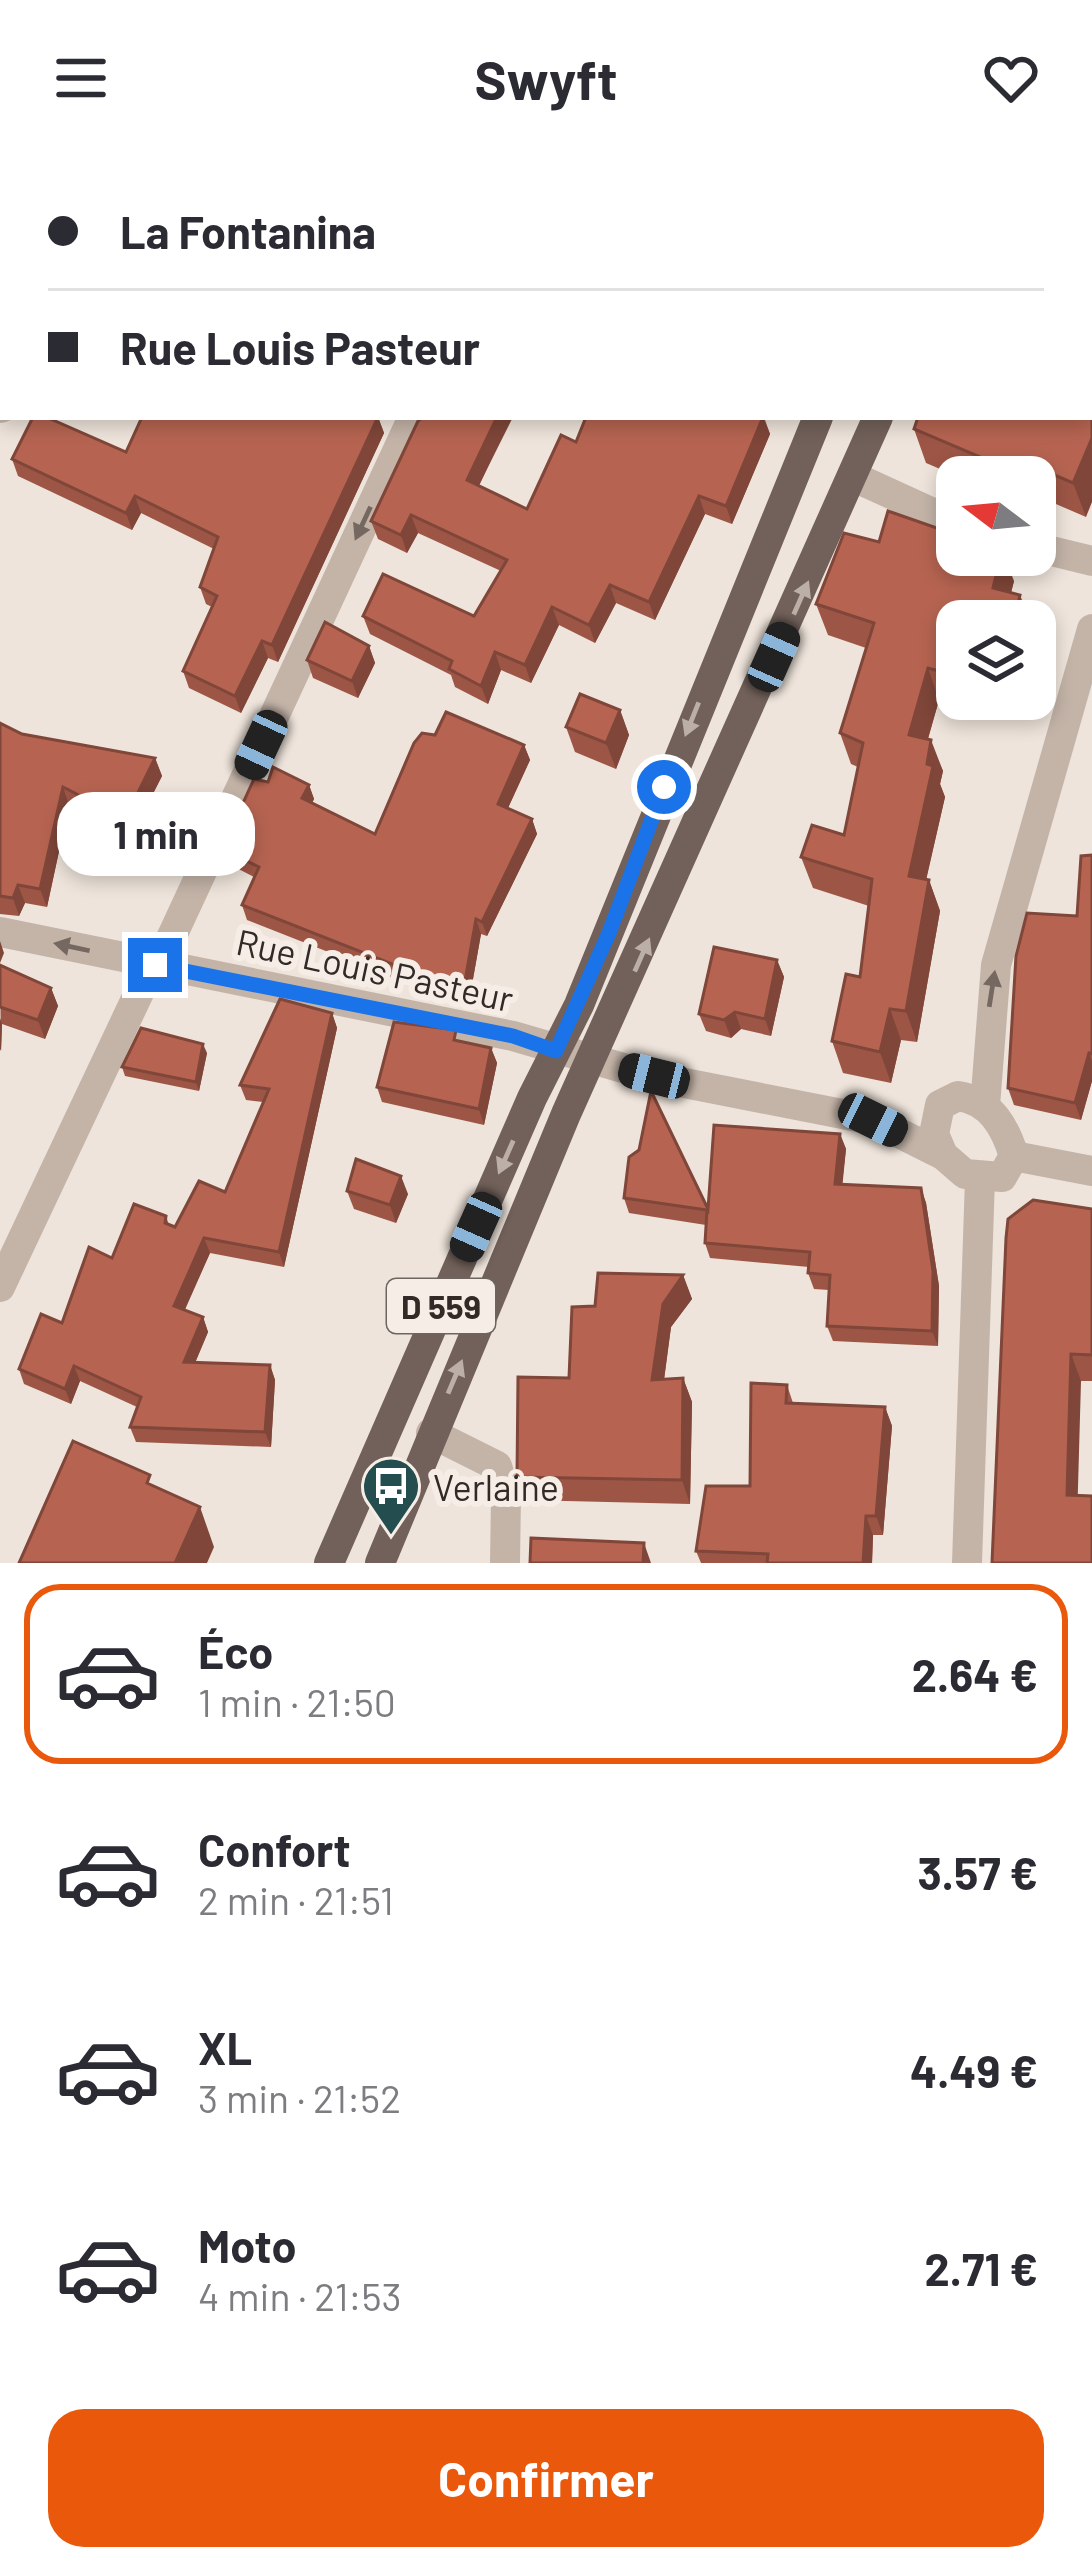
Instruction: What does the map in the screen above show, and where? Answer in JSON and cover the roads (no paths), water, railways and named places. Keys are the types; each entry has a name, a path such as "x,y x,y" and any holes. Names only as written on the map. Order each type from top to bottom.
{"main road":[{"name":"D 559","path":"328,1563 609,933 817,420"},
{"name":"D 559","path":"380,1563 431,1433 877,420"}],"street":[{"path":"0,1287 411,420"},
{"path":"854,477 936,514"},
{"path":"1056,552 1092,561"},
{"path":"985,1106 990,1000 1004,929 1092,629"},
{"name":"Rue Louis Pasteur","path":"0,932 513,1036 594,1061 873,1120 943,1155"},
{"path":"958,1096 985,1106 1008,1136 1014,1156 1002,1177 980,1179 943,1155 934,1134 940,1105 958,1096"},
{"name":"Rue Louis Pasteur","path":"873,1120 940,1105"},
{"path":"1014,1156 1092,1171"},
{"path":"967,1563 980,1179"},
{"path":"431,1433 496,1466 506,1496 505,1563"}],"place":[{"name":"Verlaine","path":"391,1537"}]}
